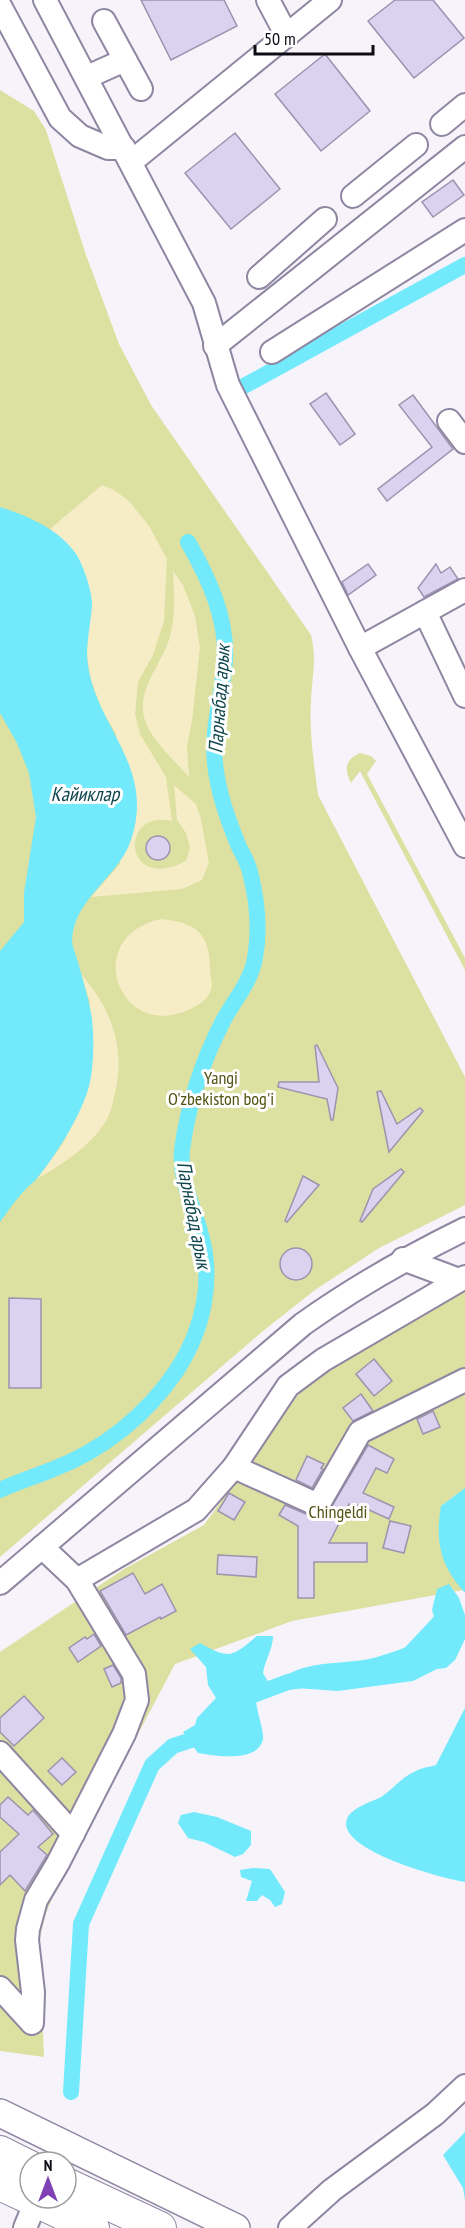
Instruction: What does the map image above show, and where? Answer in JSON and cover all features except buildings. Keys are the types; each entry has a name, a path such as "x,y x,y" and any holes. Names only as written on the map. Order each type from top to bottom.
{"highway":[{"path":"0,2152 18,2161"},
{"path":"0,2184 18,2197"},
{"path":"78,2190 160,2228"},
{"path":"41,2210 93,2228"}],"main road":[{"path":"0,2113 236,2228"}],"street":[{"path":"45,0 204,303 228,386 360,648 465,846"},
{"path":"268,0 287,36"},
{"path":"128,155 287,36 330,0"},
{"path":"0,6 60,118 80,136 128,155"},
{"path":"104,21 141,89"},
{"path":"87,77 125,60"},
{"path":"442,124 465,105"},
{"path":"353,196 416,145"},
{"path":"215,346 465,147"},
{"path":"384,171 406,194"},
{"path":"259,277 325,219"},
{"path":"272,352 465,230"},
{"path":"292,248 311,270"},
{"path":"449,421 465,442"},
{"path":"360,648 465,590"},
{"path":"425,612 465,696"},
{"path":"0,1583 303,1324 343,1295 403,1259 465,1229"},
{"path":"403,1259 462,1278"},
{"path":"77,1580 196,1510 234,1467 288,1386 323,1360 462,1278"},
{"path":"234,1467 318,1505 360,1432 465,1380"},
{"path":"0,1988 32,2023 33,1992 27,1940 36,1900 124,1734 137,1700 134,1674 77,1580 42,1547"},
{"path":"0,1753 73,1834"},
{"path":"290,2228 332,2190 435,2114 465,2086"}],"green space":[{"name":"Yangi O'zbekiston bog'i","path":"0,90 34,111 46,130 86,255 119,344 151,405 311,635 314,660 311,701 312,748 318,795 465,1077 465,1205 379,1248 315,1290 263,1331 0,1557"},
{"path":"360,753 371,756 376,761 367,774 465,958 465,970 360,771 351,783 347,765"},
{"name":"Chingeldi","path":"465,1280 465,1488 441,1506 440,1531 444,1560 463,1590 292,1621 175,1664 57,1887 46,1913 39,1941 44,2057 0,2051 0,1652 124,1569 204,1525 308,1381"}],"sand":[{"path":"102,485 114,490 129,501 149,526 167,559 164,621 153,655 138,682 135,714 140,734 166,777 172,821 155,820 143,826 136,837 135,849 139,859 149,867 165,868 186,861 190,848 186,833 177,820 174,785 196,804 209,863 202,880 182,889 91,897 120,864 116,734 102,710 91,680 87,656 88,630 59,536 50,529"},
{"path":"173,571 183,585 195,616 200,647 187,746 189,777 154,738 143,712 146,689 166,647 172,628"},
{"path":"161,919 193,927 204,939 208,948 212,985 208,996 199,1004 188,1010 164,1016 143,1011 128,1000 118,983 116,964 121,945 136,929"},
{"path":"81,974 101,1001 117,1045 118,1076 112,1107 103,1125 87,1144 68,1160 37,1179 63,1143 78,1112 90,1002"}],"water":[{"name":"Кайиклар","path":"0,507 32,519 61,537 76,554 82,565 92,600 87,655 91,679 99,702 129,766 136,788 137,813 131,840 125,853 80,912 72,940 88,997 93,1027 92,1067 87,1093 76,1119 53,1157 37,1179 18,1197 0,1222 0,951 24,922 24,893 36,817 29,773 17,743 0,713"},
{"path":"465,1488 465,1593 450,1573 441,1552 439,1519 441,1506"},
{"path":"449,1584 459,1598 465,1615 465,1639 455,1660 446,1668 437,1669 413,1681 338,1691 282,1687 281,1679 303,1668 377,1657 439,1634 432,1610 437,1589"},
{"path":"257,1636 273,1636 263,1673 270,1685 256,1701 263,1736 259,1747 245,1755 235,1756 198,1753 183,1732 195,1725 197,1718 216,1698 208,1685 206,1667 190,1649 200,1643 218,1652 230,1654"},
{"path":"465,1708 465,1882 415,1869 374,1852 357,1842 348,1830 347,1819 357,1809 381,1797 410,1774 436,1765"},
{"path":"194,1812 217,1817 251,1831 251,1845 243,1854 235,1857 204,1842 188,1838 178,1823 181,1815"},
{"path":"270,1869 285,1892 282,1904 275,1907 262,1895 257,1901 246,1901 252,1881 241,1877 240,1870"},
{"path":"465,2132 465,2200 463,2188 443,2155"}],"waterway":[{"name":"Парнабад арык","path":"244,386 465,265"},
{"name":"Парнабад арык","path":"0,1490 70,1462 122,1430 152,1402 177,1370 194,1338 204,1305 205,1252 185,1183 182,1150 188,1116 202,1068 223,1021 253,967 257,947 257,926 256,904 250,872 224,806 215,763 216,724 225,660 223,629 209,584 188,542"},
{"path":"408,1656 452,1609"},
{"path":"248,1697 288,1682 303,1680"},
{"path":"71,2092 81,1924 152,1765 173,1746 210,1734"}]}
